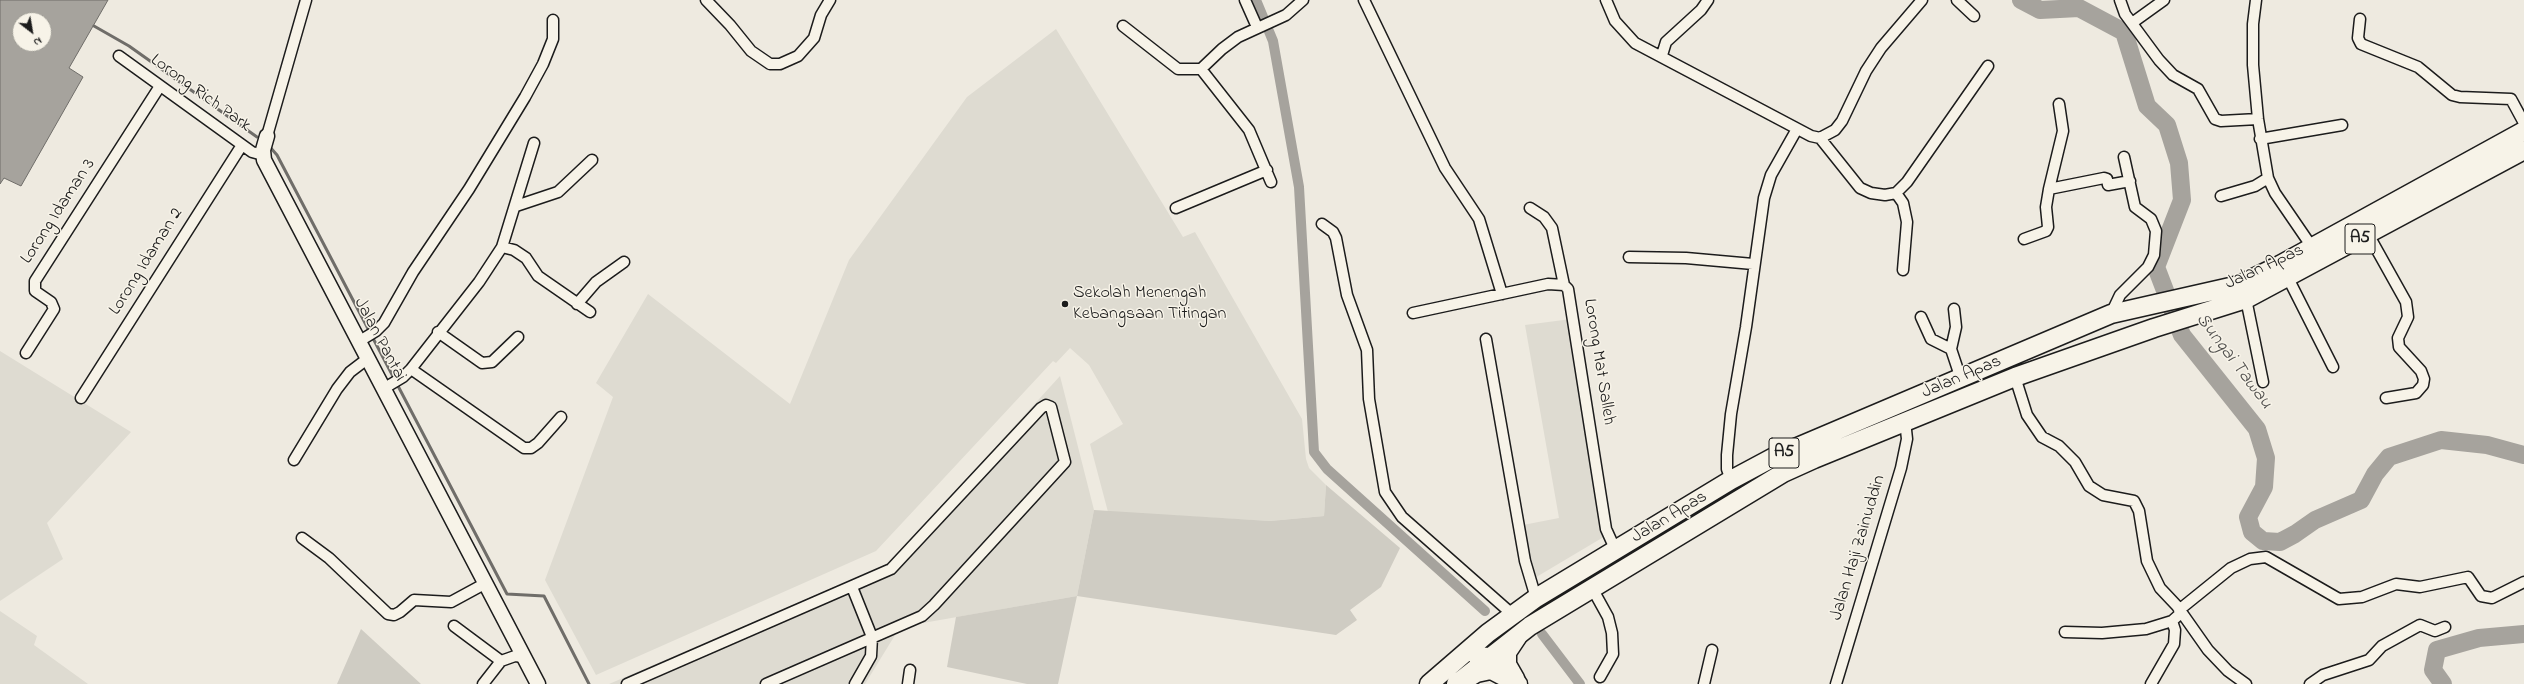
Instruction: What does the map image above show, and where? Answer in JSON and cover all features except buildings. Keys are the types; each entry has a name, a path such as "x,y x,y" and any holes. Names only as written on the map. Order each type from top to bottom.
{"highway":[{"name":"Jalan Apas","path":"1429,684 1512,614 1731,480 1810,441 1961,379 2111,314 2239,285 2312,247 2524,131"},
{"name":"Jalan Apas","path":"1456,684 1488,657 1530,626 1725,507 1789,470 2015,377 2154,328 2246,299 2288,278 2524,150"},
{"path":"2312,247 2324,250 2361,238"},
{"path":"2046,342 2051,345 2090,335 2104,346"},
{"path":"1670,518 1670,527 1678,528 1711,508 1719,505 1725,507"},
{"path":"1454,662 1475,655 1488,657 1497,662 1519,684"}],"street":[{"path":"263,153 306,0"},
{"path":"706,0 751,52 765,62 780,64 798,56 810,42 818,29 821,15 830,0"},
{"path":"1245,0 1259,26"},
{"path":"1123,26 1178,69 1202,69 1222,49 1259,26 1286,15 1303,0"},
{"path":"1364,0 1445,168 1479,218 1502,294"},
{"path":"1606,0 1615,21 1636,43 1662,55 1810,136 1820,138 1835,130 1842,121 1866,71 1881,48 1922,0"},
{"path":"1662,55 1666,42 1701,10 1708,0"},
{"path":"1957,0 1974,16"},
{"path":"2120,0 2125,14 2166,68 2173,75 2198,89 2215,119 2221,121 2258,119"},
{"path":"2132,23 2164,0"},
{"path":"2256,0 2253,24 2252,65 2260,139 2268,178 2275,193 2312,247"},
{"path":"2360,19 2358,38 2362,44 2418,67 2452,95 2460,97 2511,99 2524,122"},
{"path":"361,340 376,331 388,318 413,272 469,189 525,97 543,64 553,40 553,20"},
{"name":"Lorong Rich Park","path":"119,56 252,152 263,153"},
{"path":"1820,138 1860,188 1871,194 1885,195 1896,193 1907,182 1988,66"},
{"path":"1202,69 1249,130 1271,182"},
{"name":"Lorong Idaman 3","path":"26,353 54,309 51,302 35,291 35,281 160,86"},
{"path":"2024,239 2046,231 2048,227 2046,208 2063,131 2059,104"},
{"path":"2260,139 2342,125"},
{"path":"1731,480 1727,462 1729,427 1746,327 1753,264 1767,186 1771,175 1797,129"},
{"path":"386,387 403,377 411,369 438,332 479,282 502,247 516,206 534,143"},
{"name":"Lorong Idaman 2","path":"81,398 242,144"},
{"name":"Jalan Pantai","path":"263,153 361,340 367,359 386,387 538,684"},
{"path":"2111,314 2120,295 2148,267 2154,255 2155,225 2135,207 2124,157"},
{"path":"516,206 558,192 592,160"},
{"path":"1176,208 1267,170"},
{"path":"2049,189 2104,178 2107,179 2108,185 2130,181"},
{"path":"2221,196 2255,186 2268,178"},
{"path":"1896,193 1906,212 1908,234 1902,270"},
{"path":"1530,208 1544,217 1552,228 1564,285"},
{"path":"1322,224 1332,232 1336,238 1347,294 1367,350 1369,399 1385,492 1402,517 1512,614"},
{"path":"2361,238 2406,302 2408,317 2398,338 2399,347 2421,371 2424,379 2423,385 2416,393 2386,398"},
{"path":"502,247 514,250 526,258 538,276 590,312"},
{"path":"1629,257 1686,258 1753,264"},
{"path":"577,304 596,282 624,262"},
{"path":"2288,278 2333,367"},
{"name":"Lorong Mat Salleh","path":"1413,313 1548,284 1564,285 1571,295 1606,529 1616,550"},
{"path":"2246,299 2263,382"},
{"path":"1954,309 1956,327 1951,349 1961,379"},
{"path":"1921,317 1931,339 1951,349"},
{"path":"438,332 482,363 492,362 518,337"},
{"path":"1486,339 1525,561 1536,598"},
{"path":"294,460 337,389 350,372 367,359"},
{"path":"411,369 524,448 531,448 538,443 561,417"},
{"path":"2015,377 2027,415 2042,437 2059,446 2075,462 2089,486 2103,495 2134,501 2140,510 2147,561 2160,588 2180,611 2208,650 2228,671 2245,684"},
{"path":"627,684 852,588 891,569 1040,408 1046,405 1051,407 1064,452 1065,462 1060,470 934,605 922,616 766,684"},
{"name":"Jalan Haji Zainuddin","path":"1836,684 1901,468 1907,439 1905,421"},
{"path":"302,538 329,558 388,614 394,615 400,612 414,600 451,602 486,583"},
{"path":"2065,632 2102,633 2146,629 2172,621 2180,611 2231,568 2250,559 2266,557 2339,599 2362,597 2396,584 2420,587 2468,577 2481,596 2492,598 2524,582"},
{"path":"852,588 872,637 871,656 855,684"},
{"path":"1592,588 1608,617 1612,632 1613,654 1600,677"},
{"path":"2151,684 2174,644 2175,630 2172,621"},
{"path":"2310,684 2323,675 2369,660 2382,646 2420,625 2435,631 2445,627"},
{"path":"454,626 501,662"},
{"path":"1519,684 1509,664 1510,653 1514,643 1530,626"},
{"path":"1704,684 1712,650"},
{"path":"483,684 501,662 515,656 523,656"},
{"path":"908,684 910,670"},
{"path":"1462,684 1477,675 1491,672 1514,684"}],"shaded area":[{"path":"0,0 108,0 69,68 83,77 21,186 4,178 0,184"},
{"path":"1056,29 1183,237 1195,232 1302,419 1306,459 1309,468 1326,485 1324,516 1270,521 1108,512 1090,444 1123,424 1089,365 1070,348 1056,363 1053,361 876,551 596,675 545,580 613,397 596,383 648,294 790,404 849,260 967,97"},
{"path":"1579,318 1612,532 1533,579 1523,525 1559,518 1525,325"},
{"path":"0,351 131,432 47,523 63,559 0,601"},
{"path":"1060,376 1094,510 1077,596 900,627 865,684 609,684 890,563"},
{"path":"1326,485 1400,548 1381,587 1350,610 1357,620 1336,635 1077,596 1094,510 1270,521 1324,516"},
{"path":"1077,596 1058,684 1027,684 947,667 956,617"},
{"path":"0,611 37,636 34,645 88,684 0,684"},
{"path":"361,629 421,684 337,684"}],"waterway":[{"path":"1256,0 1273,41 1299,187 1314,452 1327,469 1485,611"},
{"name":"Sungai Tawau","path":"2021,0 2040,10 2079,8 2124,32 2147,106 2167,125 2179,163 2182,200 2156,267 2182,335 2257,429 2266,458 2264,487 2248,517 2252,532 2263,541 2280,542 2295,534 2315,520 2361,500 2375,474 2389,457 2441,440 2487,445 2524,455"},
{"path":"94,26 129,46 257,137"},
{"path":"269,146 277,155 507,594 544,596 589,684"},
{"path":"1542,634 1580,684"},
{"name":"Sungai Tawau","path":"2443,684 2433,670 2437,650 2479,638 2524,634"}],"place":[{"name":"Sekolah Menengah Kebangsaan Titingan","path":"1065,304"}]}
